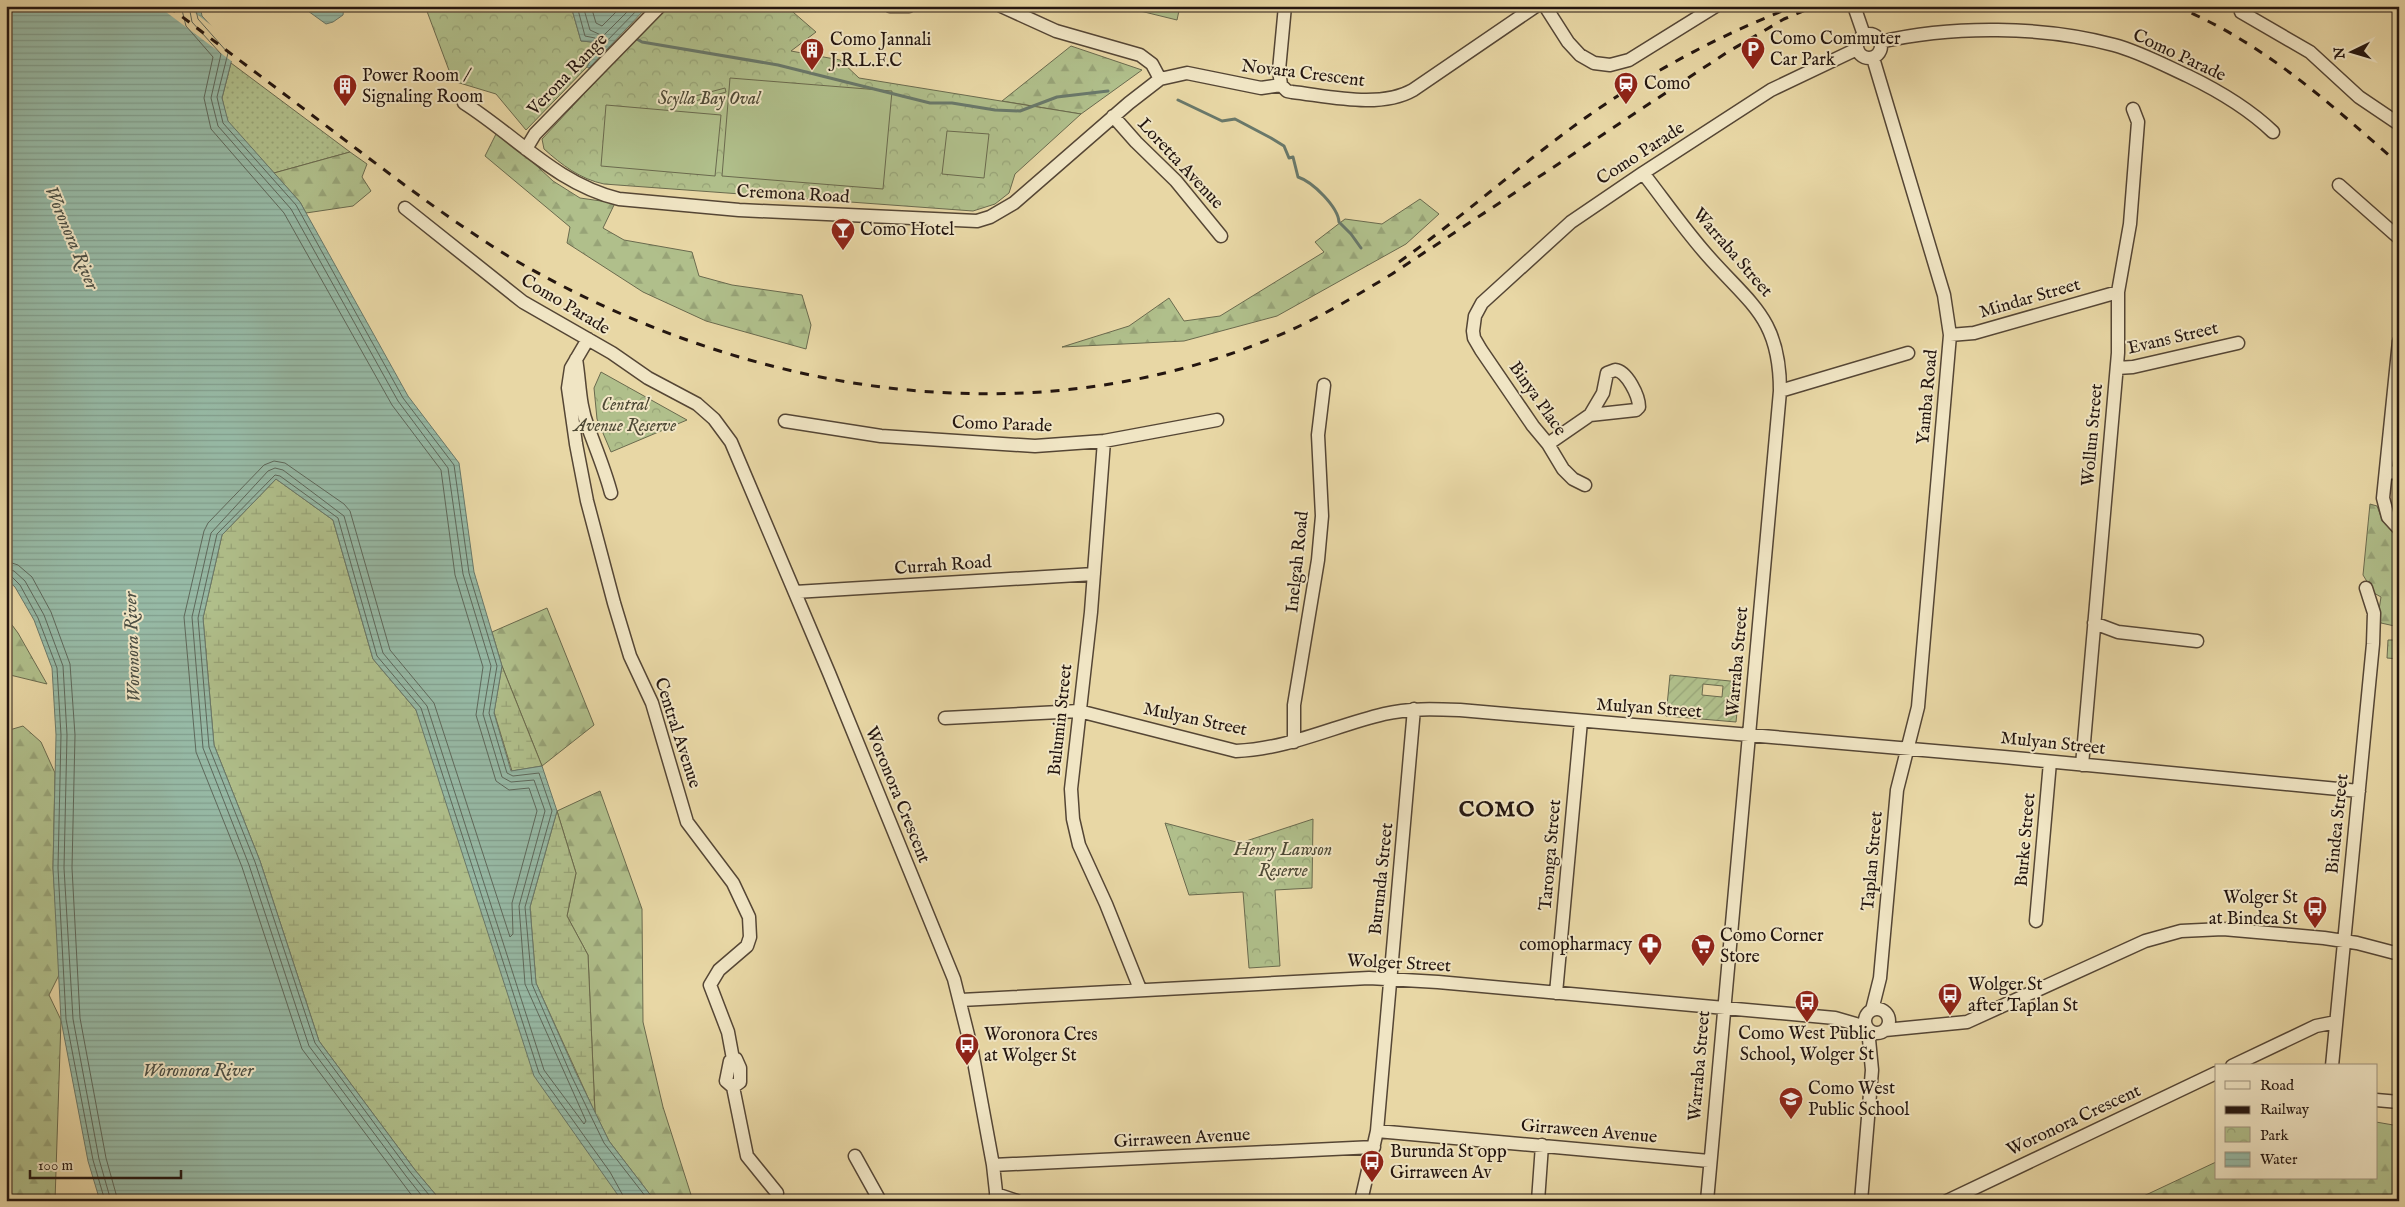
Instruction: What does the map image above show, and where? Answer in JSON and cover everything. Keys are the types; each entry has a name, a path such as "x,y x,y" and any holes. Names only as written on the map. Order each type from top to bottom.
{"street":[{"name":"Verona Range","path":"526,149 535,134 660,6"},
{"path":"890,6 908,6"},
{"path":"1001,6 1056,31 1140,55 1152,64 1160,79"},
{"path":"1281,84 1279,70 1285,6"},
{"name":"Novara Crescent","path":"1113,116 1160,79 1187,73 1261,88 1281,84 1287,91 1292,92 1374,100 1396,99 1413,90 1536,6"},
{"path":"1546,6 1568,42 1580,55 1594,63 1610,65 1629,60 1716,6"},
{"path":"1855,8 1864,35"},
{"path":"2241,12 2310,52 2359,97 2399,124"},
{"name":"Como Parade","path":"1880,42 1926,35 1989,31 2024,31 2086,38 2155,60 2204,84 2254,114 2273,132"},
{"path":"1872,34 1880,42 1881,50 1873,58 1861,56 1857,49 1857,42 1864,35 1872,34"},
{"name":"Como Parade","path":"1474,324 1482,304 1552,239 1579,217 1643,173 1783,83 1857,49"},
{"name":"Yamba Road","path":"1873,58 1944,295 1950,335 1918,707 1907,748"},
{"name":"Cremona Road","path":"464,103 543,163 583,187 619,199 739,210 965,221 990,217 1003,211 1113,116"},
{"name":"Wollun Street","path":"2082,765 2117,368 2118,292 2130,224 2138,122 2133,109"},
{"name":"Loretta Avenue","path":"1113,116 1136,142 1176,181 1222,236"},
{"name":"Warraba Street","path":"1643,173 1706,254 1760,313 1770,331 1777,350 1780,391 1706,1201"},
{"path":"2339,185 2399,238"},
{"name":"Como Parade","path":"405,208 516,298 588,339 648,378 697,404 714,419"},
{"name":"Mindar Street","path":"1950,335 1974,333 2118,292"},
{"name":"Binya Place","path":"1474,324 1474,338 1533,426 1548,444 1568,475 1585,485"},
{"name":"Central Avenue","path":"588,339 571,368 568,388 587,501 621,629 630,656 652,703 687,822 733,883 749,917 750,937 747,946 719,970 710,985 728,1032 733,1059 736,1059 741,1075 740,1082 733,1087 747,1156 776,1193"},
{"path":"2399,341 2392,473 2383,498 2388,516 2399,529"},
{"name":"Evans Street","path":"2117,368 2133,367 2238,342"},
{"path":"1780,391 1908,353"},
{"path":"576,360 577,383 588,427 599,452 611,493"},
{"name":"Inelgah Road","path":"1294,742 1294,705 1319,552 1322,516 1318,435 1324,385"},
{"path":"1548,444 1590,415"},
{"name":"Woronora Crescent","path":"714,419 732,442 961,1000 993,1164 996,1197"},
{"name":"Como Parade","path":"785,421 882,436 1035,446 1104,441 1218,420"},
{"name":"Bulumin Street","path":"1104,441 1094,574 1070,789 1073,819 1079,845 1106,904 1140,989"},
{"name":"Currah Road","path":"795,592 1094,574"},
{"name":"Bindea Street","path":"2332,1064 2374,631 2374,613 2366,588"},
{"path":"2094,623 2118,632 2197,641"},
{"name":"Mulyan Street","path":"945,718 1079,712 1236,751 1261,750 1294,742 1383,714 1414,709 1460,710 1907,748 2359,791"},
{"name":"Burunda Street","path":"1361,1201 1377,1131 1414,709"},
{"name":"Taronga Street","path":"1556,993 1582,721"},
{"name":"Taplan Street","path":"1878,1012 1897,790 1907,748"},
{"name":"Burke Street","path":"2036,921 2050,762"},
{"name":"Wolger Street","path":"1884,1031 1918,1025 1949,1025 1967,1022 2145,941 2181,931 2223,929 2343,940 2399,954"},
{"name":"Wolger Street","path":"961,1000 1341,978 1389,978 1835,1018 1867,1028"},
{"path":"1861,1201 1872,1070 1866,1017 1878,1012 1888,1025 1884,1031 1872,1070"},
{"name":"Wolger Street","path":"1835,1018 1878,1012 1918,1025"},
{"path":"2236,1064 2316,1026 2336,1022"},
{"path":"1867,1028 1877,1033 1884,1031"},
{"name":"Woronora Crescent","path":"1947,1201 2215,1073"},
{"path":"2378,1100 2399,1102"},
{"name":"Girraween Avenue","path":"1377,1131 1709,1161"},
{"path":"1538,1201 1542,1145"},
{"name":"Girraween Avenue","path":"993,1164 1374,1147"},
{"path":"855,1156 880,1201"},
{"path":"996,1197 1017,1201"}],"green space":[{"path":"425,6 571,6 581,41 592,42 594,54 587,67 526,130 496,94 453,81"},
{"name":"Scylla Bay Oval","path":"666,6 786,6 816,32 791,51 840,60 859,78 1081,114 1015,174 1009,193 995,204 973,211 604,184 587,179 565,166 544,149 542,139"},
{"path":"1133,6 1180,6 1177,20 1132,9"},
{"path":"1071,46 1142,70 1081,114 1002,101"},
{"path":"231,63 350,152 274,173 227,121 222,98"},
{"path":"730,78 892,91 883,189 722,176"},
{"path":"725,88 726,92 685,104 684,99"},
{"path":"606,105 721,115 715,176 601,166"},
{"path":"498,130 553,181 580,198 615,203 603,228 624,240 692,252 699,276 732,285 802,295 811,325 806,349 706,321 643,292 567,243 570,227 485,156"},
{"path":"947,131 989,134 984,178 942,174"},
{"path":"350,152 367,164 362,177 371,191 353,206 306,213 300,202 274,173"},
{"path":"1420,199 1439,214 1406,244 1277,316 1184,341 1062,347 1129,326 1169,298 1184,321 1220,316 1324,252 1315,242 1345,219 1382,224"},
{"name":"Central Avenue Reserve","path":"601,372 687,420 611,452 597,419 594,388"},
{"path":"276,479 333,520 373,659 416,710 606,1175 622,1201 441,1201 415,1170 319,1041 260,861 214,745 203,618 222,535"},
{"path":"2370,504 2377,506 2383,522 2399,536 2399,627 2381,623 2378,616 2381,597 2374,593 2363,575"},
{"path":"547,608 594,725 542,766 502,666 492,632"},
{"path":"6,617 18,633 47,684 6,674"},
{"path":"2388,640 2399,640 2399,659 2387,658"},
{"path":"502,666 542,766 512,771 494,712"},
{"path":"1670,675 1740,682 1736,722 1666,716","holes":["1703,684 1723,686 1722,697 1702,695"]},
{"path":"23,726 41,742 55,773 53,868 60,973 49,995 61,1020 55,1201 6,1201 6,731"},
{"path":"600,791 642,909 643,1022 663,1107 693,1201 655,1201 609,1141 595,1113 588,955 567,916 576,873 557,811"},
{"path":"557,811 576,873 567,916 588,955 595,1113 536,983 530,907"},
{"name":"Henry Lawson Reserve","path":"1313,819 1312,888 1275,890 1280,966 1249,968 1243,892 1189,895 1165,823 1240,843"},
{"path":"2378,1122 2399,1126 2399,1201 2133,1201 2215,1162 2215,1180 2378,1180"}],"water":[{"name":"Woronora River","path":"6,6 200,6 202,16 234,51 222,98 228,121 300,202 408,396 459,463 474,572 502,666 494,713 511,771 542,766 557,811 530,907 536,983 609,1141 655,1201 622,1201 534,1076 416,710 373,659 333,520 276,479 222,535 203,618 214,745 260,861 319,1041 415,1170 441,1201 100,1201 88,1161 61,1020 53,868 56,735 52,668 34,620 15,587 6,579"},
{"path":"301,6 344,6 343,15 333,22 326,24"},
{"path":"571,6 648,6 589,68 587,67 594,49 592,42 581,41"}],"pier":[{"path":"158,6 186,6 220,32 236,50 234,63"}],"waterway":[{"path":"635,38 642,42 778,65 930,103 952,103 995,110 1020,111 1057,97 1108,91"},
{"path":"1178,100 1222,121 1235,119 1284,146 1289,158 1293,157 1298,177 1311,184 1330,202 1338,216 1339,222 1361,248"}],"railway":[{"path":"168,6 376,164 451,218 508,256 599,304 694,342 792,371 892,388 993,394 1093,386 1193,366 1291,330 1330,311 1392,274 1726,53 1784,19 1815,6"},
{"path":"1399,262 1564,134 1612,100 1662,69 1714,41 1795,6"},
{"path":"2175,6 2237,37 2266,55 2320,96 2399,164"}],"place":[{"name":"Como Commuter Car Park","path":"1753,70"},
{"name":"Como Jannali J.R.L.F.C","path":"812,71"},
{"name":"Como","path":"1626,105"},
{"name":"Power Room / Signaling Room","path":"345,107"},
{"name":"Como Hotel","path":"843,251"},
{"name":"Wolger St at Bindea St","path":"2315,929"},
{"name":"comopharmacy","path":"1650,966"},
{"name":"Como Corner Store","path":"1703,967"},
{"name":"Wolger St after Taplan St","path":"1950,1016"},
{"name":"Como West Public School, Wolger St","path":"1807,1023"},
{"name":"Woronora Cres at Wolger St","path":"967,1066"},
{"name":"Como West Public School","path":"1791,1120"},
{"name":"Burunda St opp Girraween Av","path":"1372,1183"}],"district":[{"name":"COMO","path":"1497,810"}]}
